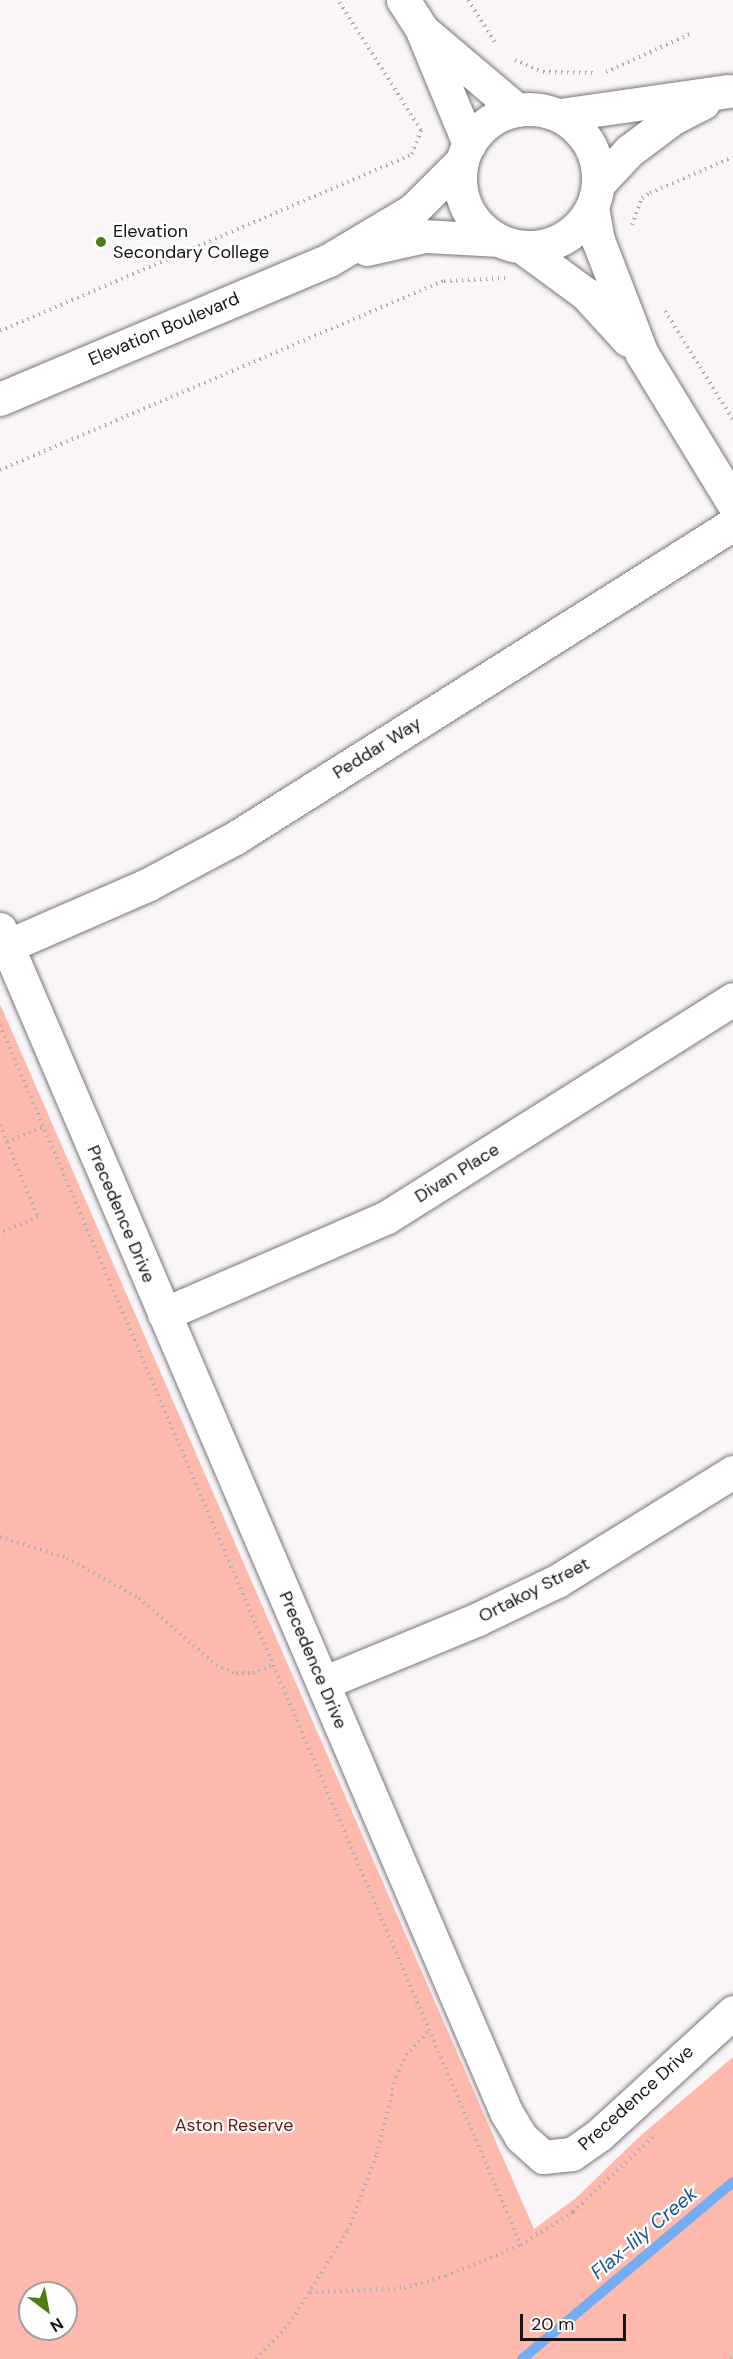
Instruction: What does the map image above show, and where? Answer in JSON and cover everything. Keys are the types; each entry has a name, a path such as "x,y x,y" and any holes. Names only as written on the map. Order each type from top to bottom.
{"street":[{"path":"403,0 421,28 465,153 464,201 477,224 510,243 586,294 642,354"},
{"path":"421,28 517,110"},
{"path":"465,153 481,128 517,110 539,109 560,115 729,91 673,118 629,151 595,195 585,219 564,238 510,243"},
{"path":"560,115 590,143 605,259 642,354 733,503"},
{"name":"Elevation Boulevard","path":"0,399 329,260 413,210 465,153"},
{"name":"Elevation Boulevard","path":"329,260 424,236 510,243"},
{"name":"Peddar Way","path":"4,938 147,885 235,838 733,524"},
{"name":"Precedence Drive","path":"4,938 506,2112 531,2150 543,2157 562,2158 585,2146 733,2012"},
{"name":"Divan Place","path":"164,1314 387,1217 733,999"},
{"name":"Ortakoy Street","path":"323,1683 478,1619 557,1581 733,1472"}],"path":[{"path":"0,331 412,154 421,130 338,0"},
{"path":"468,0 503,54"},
{"path":"511,58 543,72 599,73"},
{"path":"605,259 633,243 634,213 642,198 733,157"},
{"path":"0,470 444,281 513,280"},
{"path":"660,304 733,420"},
{"path":"0,1025 521,2245"},
{"path":"7,1142 79,1113"},
{"path":"0,1125 38,1217 0,1233"},
{"path":"0,1537 67,1558 139,1598 216,1665 236,1673 253,1673 308,1649"},
{"path":"256,2359 289,2324 348,2230 365,2190 396,2077 406,2055 429,2030"},
{"path":"310,2292 404,2288 446,2276 521,2245 573,2212 658,2132"},
{"path":"730,2359 733,2356"}],"green space":[{"name":"Aston Reserve","path":"0,1004 534,2229 576,2198 639,2137 733,2057 733,2359 0,2359"}],"waterway":[{"name":"Flax-lily Creek","path":"522,2359 733,2182"}],"place":[{"name":"Elevation Secondary College","path":"101,242"}]}
